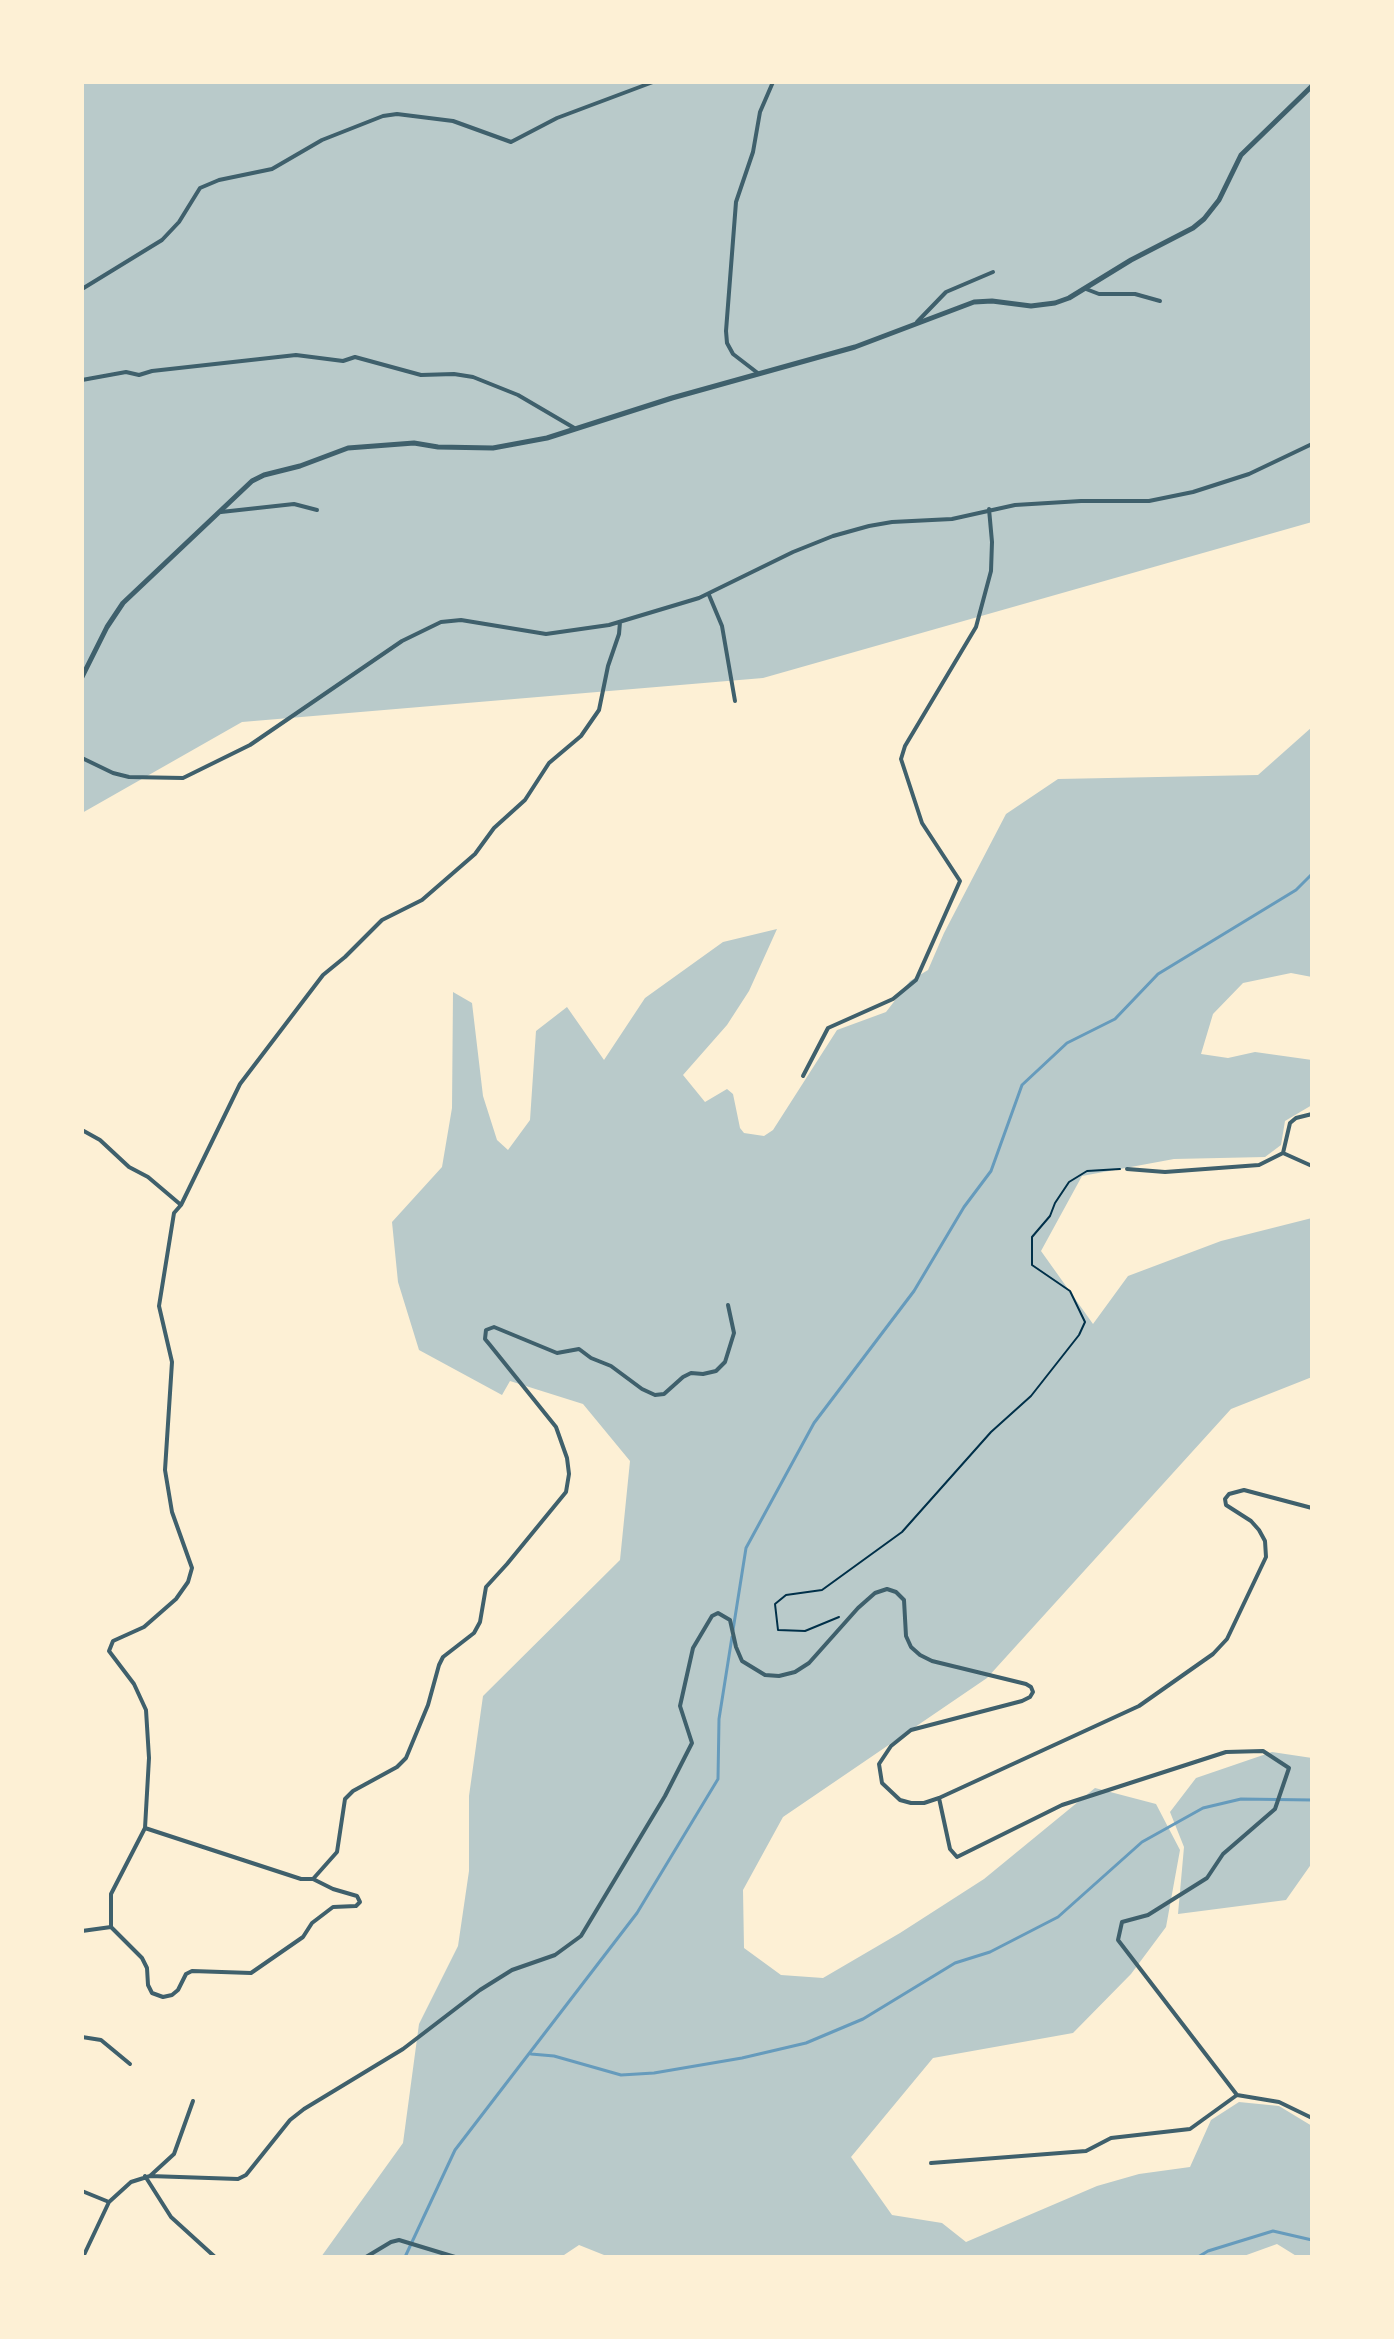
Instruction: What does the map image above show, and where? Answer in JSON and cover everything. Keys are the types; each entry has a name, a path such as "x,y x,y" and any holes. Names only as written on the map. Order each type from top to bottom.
{"street":[{"path":"82,289 162,240 179,222 200,188 219,180 272,169 322,140 383,116 397,114 453,121 511,142 557,118 653,82"},
{"path":"759,374 733,354 727,343 726,331 736,202 753,152 760,112 773,82"},
{"path":"82,677 123,603 252,481 348,448 414,443 438,447 493,448 577,430 672,398 855,347 974,302 1044,305 1069,298 1204,219 1219,200 1241,155 1312,86"},
{"path":"916,323 946,292 993,272"},
{"path":"1086,289 1099,294 1135,294 1160,301"},
{"path":"82,380 126,372 139,375 296,355 343,361 355,357 421,375 473,377 518,395 577,430"},
{"path":"82,758 129,777 183,778 250,745 391,648 433,624 461,620 551,634 620,622 709,594 793,552 833,536 892,522 952,519 989,509 1081,501 1149,501 1249,474 1312,444"},
{"path":"221,512 294,504 317,510"},
{"path":"803,1076 828,1028 893,999 916,980 960,881 922,823 901,759 905,746 976,627 991,571 989,509"},
{"path":"709,594 722,626 735,701"},
{"path":"145,1828 301,1879 313,1879 359,1897 360,1904 333,1907 312,1923 303,1937 251,1973 192,1971 186,1974 178,1990 163,1997 152,1993 142,1958 111,1927 111,1894 145,1828 149,1758 146,1710 134,1684 109,1651 113,1641 151,1622 183,1593 192,1568 174,1520 166,1483 172,1362 159,1311 171,1220 240,1084 323,975 382,920 422,900 475,854 494,828 525,800 549,763 581,736 599,710 620,622"},
{"path":"1283,1153 1290,1123 1312,1114"},
{"path":"82,1130 100,1140 129,1167 148,1177 181,1205"},
{"path":"1283,1153 1312,1166"},
{"path":"1127,1169 1165,1172 1259,1165 1283,1153"},
{"path":"313,1879 337,1852 345,1799 353,1791 397,1767 406,1758 428,1705 443,1657 474,1633 480,1622 486,1587 566,1492 567,1458 556,1427 485,1339 486,1330 494,1327 557,1353 579,1349 655,1395 664,1394 691,1373 716,1371 725,1362 734,1333 728,1305"},
{"path":"147,2176 238,2179 246,2175 290,2120 304,2109 403,2049 480,1990 512,1970 555,1955 581,1936 665,1796 692,1743 680,1706 693,1648 712,1616 718,1613 730,1620 742,1661 765,1675 779,1676 795,1672 809,1663 858,1608 875,1593 887,1589 904,1600 906,1636 911,1647 920,1655 932,1661 1031,1687 1033,1692 1030,1697 1022,1701 911,1730 883,1755 878,1773 890,1793 911,1803 939,1798 1139,1706 1213,1654 1227,1639 1266,1557 1267,1548 1251,1521 1226,1505 1225,1499 1229,1494 1244,1490 1312,1508"},
{"path":"939,1798 950,1849 957,1857 1062,1805 1226,1752 1263,1751 1289,1768 1275,1807 1223,1854 1207,1878 1148,1915 1122,1922 1118,1940 1237,2095 1279,2102 1312,2118"},
{"path":"82,1931 111,1927"},
{"path":"82,2037 101,2040 130,2064"},
{"path":"931,2163 1086,2151 1111,2138 1190,2129 1237,2095"},
{"path":"83,2257 109,2202 131,2182 147,2176 174,2154 193,2101"},
{"path":"147,2176 171,2217 215,2257"},
{"path":"82,2191 109,2202"},
{"path":"366,2257 391,2242 406,2242 455,2257"}],"path":[{"path":"858,1608 805,1631 778,1630 775,1604 786,1595 822,1590 902,1532 991,1432 1031,1396 1079,1335 1085,1322 1070,1291 1032,1265 1032,1237 1050,1216 1069,1182 1087,1171 1127,1169"}],"shaded area":[{"path":"82,82 1312,82 1312,522 763,678 242,722 82,813"},
{"path":"1312,727 1312,977 1291,973 1243,983 1213,1014 1201,1054 1228,1058 1255,1052 1312,1060 1312,1105 1285,1121 1281,1145 1265,1157 1174,1159 1082,1176 1041,1251 1093,1324 1128,1276 1221,1241 1312,1218 1312,1377 1231,1409 987,1678 783,1817 743,1890 744,1948 781,1975 823,1978 984,1879 1095,1788 1156,1804 1180,1850 1166,1927 1131,1974 1073,2033 933,2058 851,2157 892,2215 942,2223 966,2242 1097,2186 1139,2174 1190,2167 1211,2120 1239,2102 1279,2106 1312,2126 1312,2257 1298,2257 1277,2244 1241,2257 609,2257 579,2245 561,2257 321,2257 403,2143 419,2024 458,1946 469,1871 469,1796 483,1696 620,1560 630,1461 583,1404 510,1381 502,1395 419,1350 398,1282 392,1222 442,1167 452,1108 453,992 472,1003 483,1096 497,1140 508,1150 530,1120 536,1031 567,1007 604,1060 645,998 723,942 777,929 749,991 727,1025 683,1075 705,1102 727,1089 733,1094 740,1128 744,1133 764,1136 773,1130 837,1030 886,1012 910,981 928,970 1006,814 1058,779 1258,775"},
{"path":"1272,1752 1312,1758 1312,1863 1286,1900 1178,1914 1184,1847 1170,1812 1196,1778"}],"waterway":[{"path":"733,1630 746,1548 814,1423 914,1291 964,1207 991,1171 1022,1085 1067,1043 1115,1019 1158,974 1296,890 1312,874"},
{"path":"405,2257 455,2150 637,1913 718,1779 719,1719 732,1637"},
{"path":"531,2054 554,2056 621,2075 654,2073 742,2058 806,2043 863,2019 955,1963 990,1952 1058,1917 1142,1842 1203,1808 1241,1799 1312,1800"},
{"path":"1198,2257 1273,2231 1312,2240"}]}
